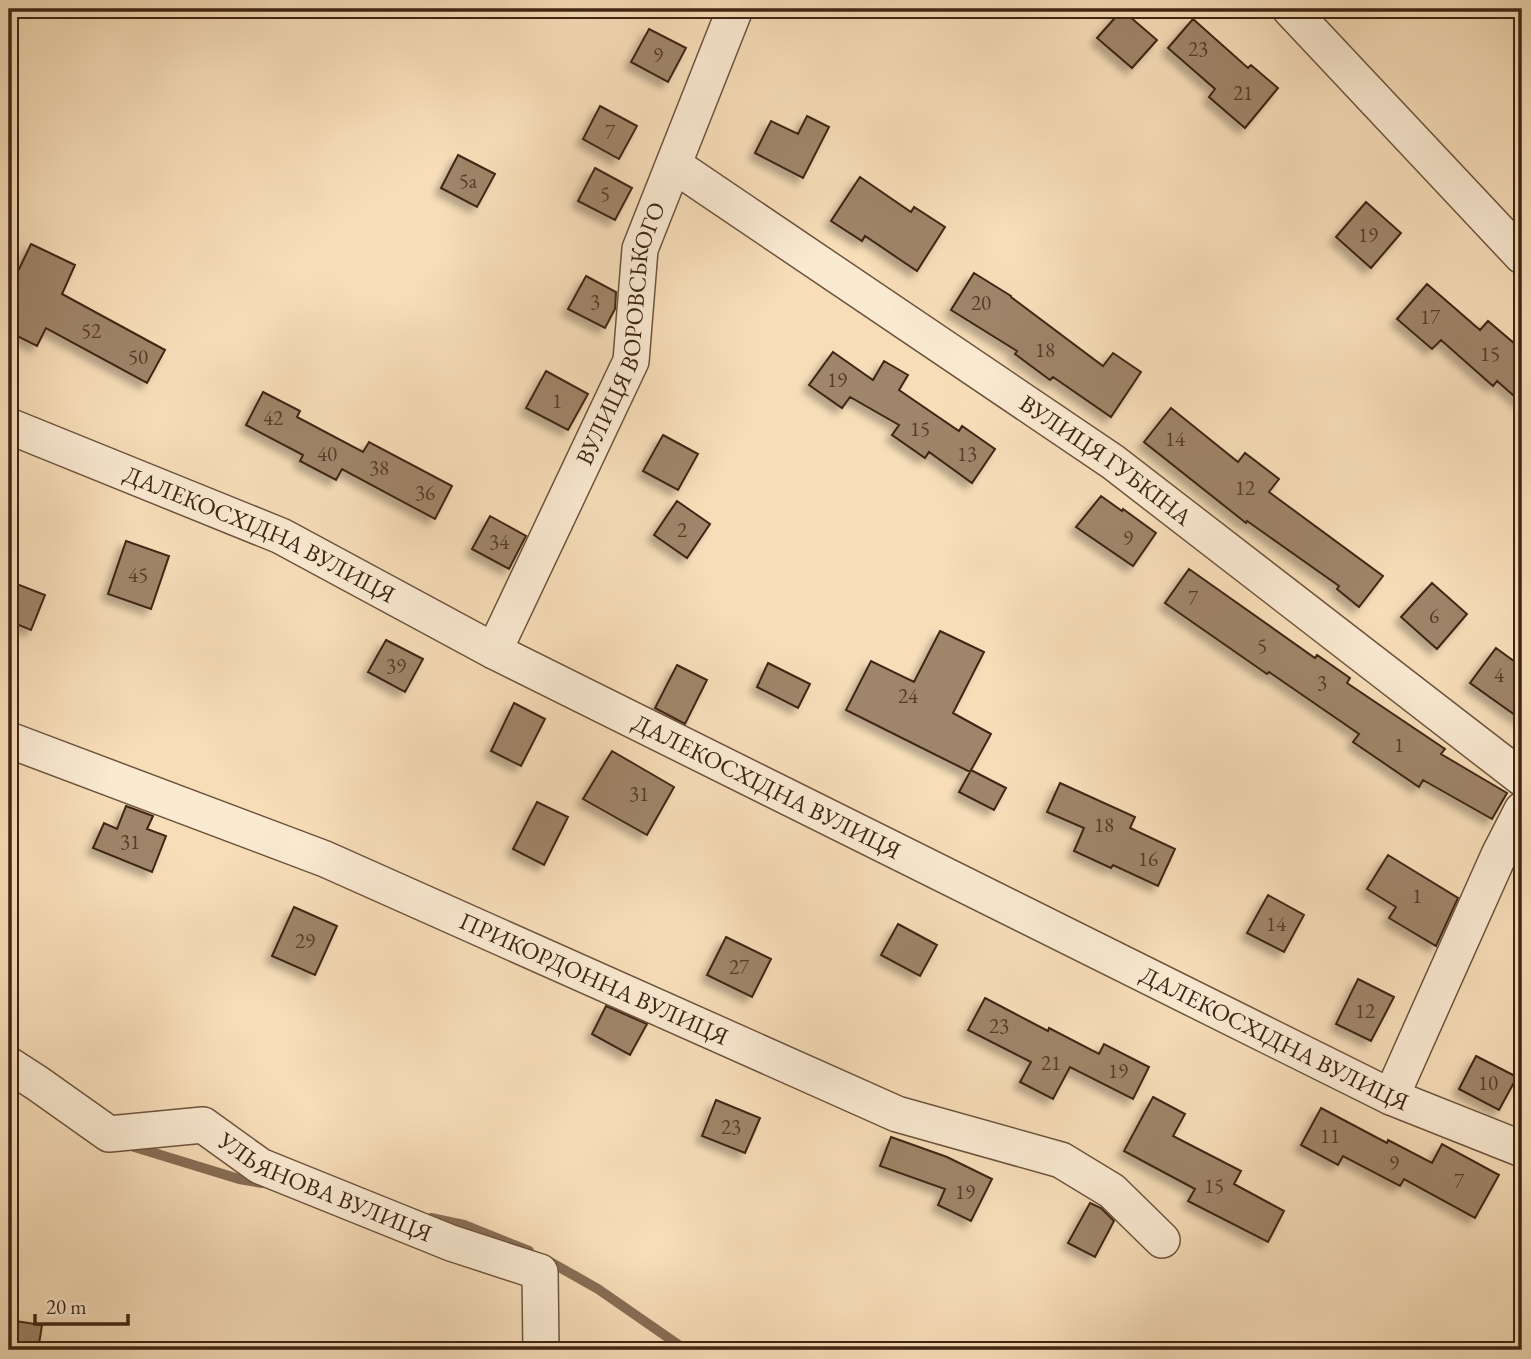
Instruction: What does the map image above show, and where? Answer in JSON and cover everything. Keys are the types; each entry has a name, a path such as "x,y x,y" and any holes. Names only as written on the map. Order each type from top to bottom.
{"street":[{"name":"ВУЛИЦЯ ВОРОВСЬКОГО","path":"494,651 631,361 640,249 735,9"},
{"path":"1290,9 1522,256"},
{"name":"ВУЛИЦЯ ГУБКІНА","path":"674,165 1113,462 1522,778"},
{"name":"ДАЛЕКОСХІДНА ВУЛИЦЯ","path":"9,426 281,536 494,651 1391,1097 1522,1149"},
{"name":"ПРИКОРДОННА ВУЛИЦЯ","path":"9,740 325,859 897,1114 1061,1160 1112,1191 1162,1240"},
{"path":"1391,1097 1499,855 1522,810"},
{"name":"УЛЬЯНОВА ВУЛИЦЯ","path":"9,1065 109,1134 203,1125 260,1166 451,1243 540,1272 541,1350"}],"building":[{"path":"1122,10 1157,40 1132,68 1097,38"},
{"path":"1193,19 1248,68 1251,65 1278,88 1245,128 1209,97 1215,89 1168,48"},
{"path":"649,29 686,48 668,82 631,62"},
{"path":"600,106 637,126 619,159 583,139"},
{"path":"807,116 829,127 803,178 755,153 771,121 798,134"},
{"path":"458,155 495,174 477,207 441,188"},
{"path":"595,168 632,188 615,220 578,201"},
{"path":"860,177 911,212 914,207 945,227 917,271 865,236 862,241 831,221"},
{"path":"1366,202 1401,233 1371,268 1336,237"},
{"path":"31,244 75,265 62,294 165,350 147,383 46,328 37,346 9,332 9,290"},
{"path":"974,273 1011,296 1103,366 1113,353 1141,372 1111,417 1053,377 1050,380 1015,354 1017,351 951,310"},
{"path":"586,276 616,292 615,309 605,328 568,309"},
{"path":"1427,284 1480,330 1488,321 1522,350 1522,403 1497,381 1493,386 1441,340 1432,349 1397,319"},
{"path":"833,352 873,380 884,361 908,375 899,390 959,431 962,426 995,449 972,483 929,452 925,458 892,435 899,425 850,397 842,408 809,385"},
{"path":"546,371 588,394 568,430 526,408"},
{"path":"263,392 300,411 297,417 363,452 369,442 452,486 435,519 342,469 336,480 300,461 303,455 246,425"},
{"path":"1171,408 1238,462 1245,453 1279,479 1269,492 1383,576 1359,607 1337,589 1339,586 1247,521 1246,523 1144,442"},
{"path":"663,435 698,454 678,490 643,471"},
{"path":"1101,496 1156,533 1133,566 1076,527"},
{"path":"677,501 710,524 687,558 654,535"},
{"path":"490,516 526,536 509,569 472,549"},
{"path":"126,541 169,556 151,609 108,594"},
{"path":"1189,569 1315,658 1317,655 1350,678 1347,683 1445,749 1441,754 1507,793 1492,819 1423,780 1419,787 1353,742 1359,734 1165,603"},
{"path":"9,581 45,595 31,630 9,621"},
{"path":"1432,583 1467,614 1437,649 1401,617"},
{"path":"940,631 984,652 953,713 991,734 970,772 846,710 871,661 914,682"},
{"path":"386,640 423,659 405,692 368,672"},
{"path":"1496,648 1522,667 1522,720 1470,683"},
{"path":"768,663 810,684 798,708 757,687"},
{"path":"677,665 707,680 685,724 655,708"},
{"path":"514,703 545,719 521,766 491,751"},
{"path":"612,751 674,787 647,835 583,799"},
{"path":"971,770 1006,788 994,810 959,792"},
{"path":"1060,783 1135,817 1130,828 1175,849 1158,886 1074,851 1084,828 1047,812"},
{"path":"537,802 568,817 544,865 513,849"},
{"path":"126,806 153,816 147,829 166,836 152,872 93,848 104,823 117,829"},
{"path":"1388,855 1458,898 1436,946 1389,918 1396,907 1367,889"},
{"path":"1268,895 1304,915 1284,952 1247,933"},
{"path":"294,907 337,926 315,975 272,956"},
{"path":"898,924 937,945 920,976 881,955"},
{"path":"726,937 771,959 752,997 707,975"},
{"path":"1358,979 1394,997 1371,1041 1336,1024"},
{"path":"985,998 1099,1054 1104,1044 1149,1067 1133,1099 1070,1067 1053,1099 1020,1082 1031,1062 968,1030"},
{"path":"606,1006 647,1024 630,1055 592,1034"},
{"path":"1476,1056 1517,1077 1499,1110 1459,1089"},
{"path":"1153,1097 1185,1114 1173,1136 1241,1171 1234,1184 1284,1211 1268,1242 1188,1201 1195,1189 1124,1151"},
{"path":"716,1100 760,1118 745,1153 702,1136"},
{"path":"1321,1108 1432,1163 1442,1144 1499,1175 1475,1218 1404,1179 1400,1186 1343,1156 1338,1165 1301,1145"},
{"path":"891,1137 947,1157 992,1179 971,1221 938,1205 945,1189 880,1166"},
{"path":"1090,1203 1101,1208 1114,1221 1095,1257 1068,1243"},
{"path":"9,1320 42,1325 38,1350 9,1350"}],"waterway":[{"path":"128,1145 239,1179 262,1183"},
{"path":"431,1218 464,1225 529,1251"},
{"path":"545,1259 598,1289 686,1350"}]}
